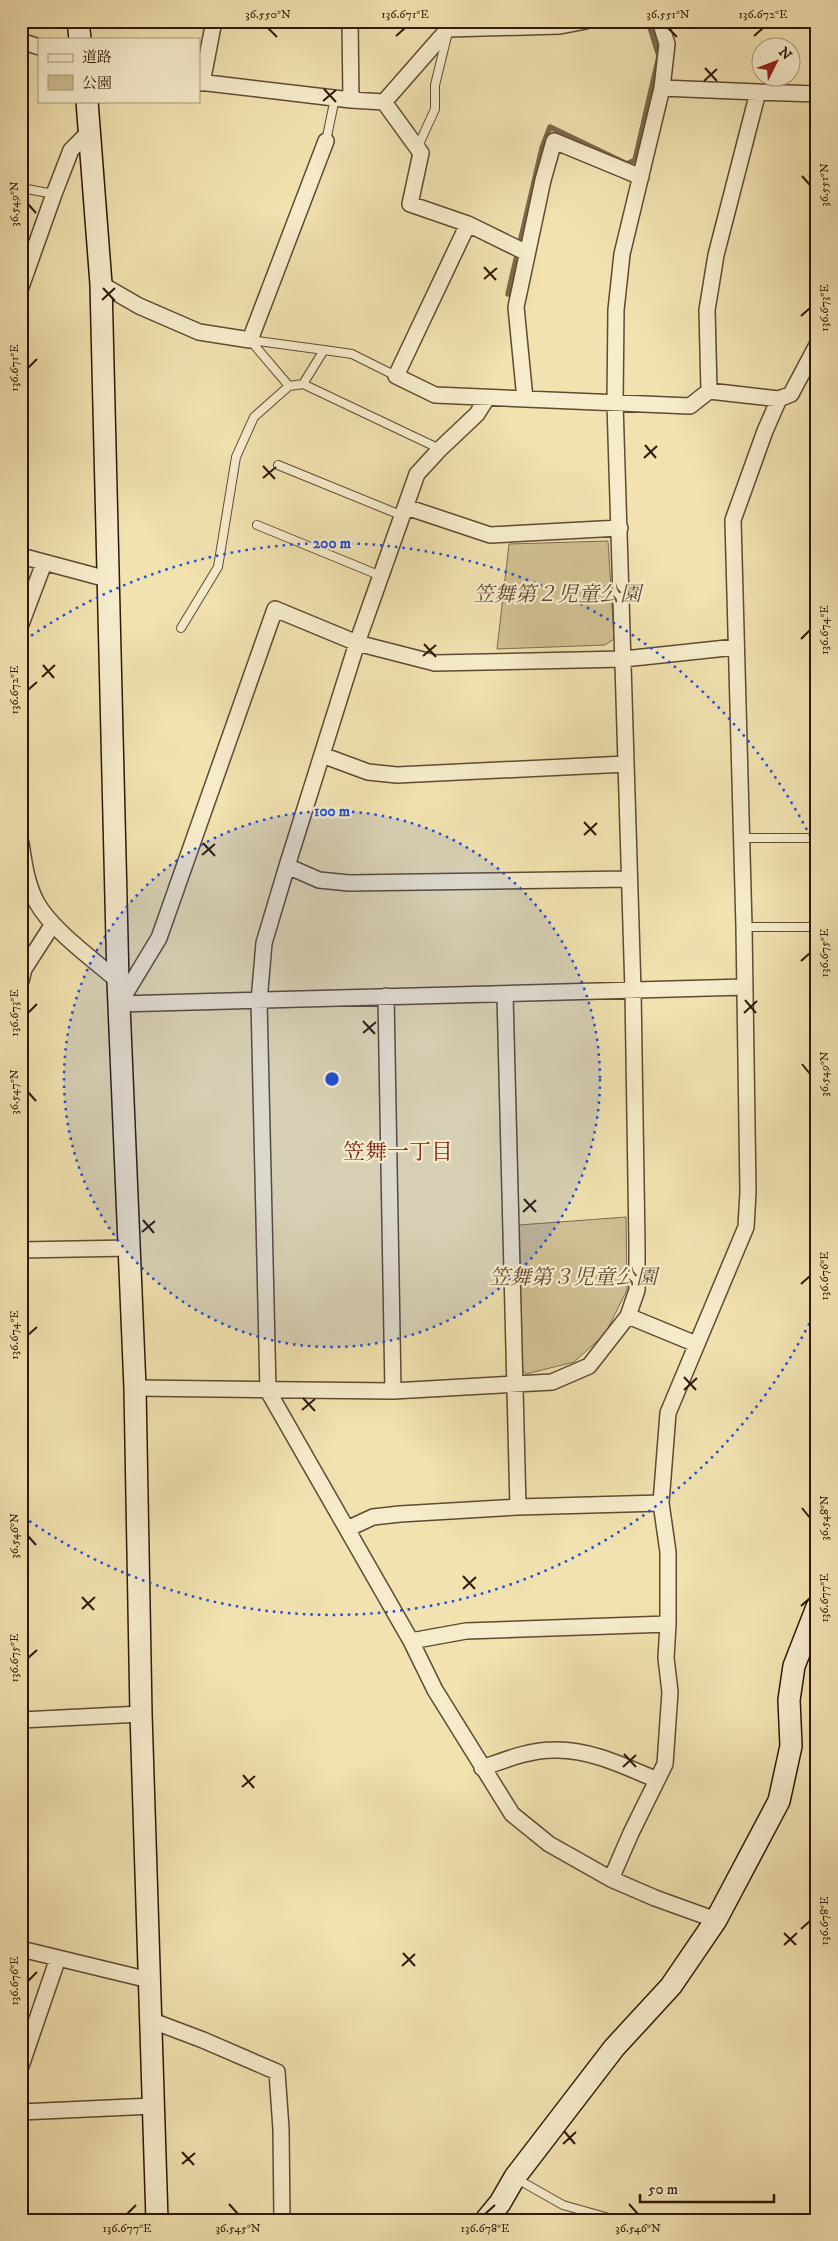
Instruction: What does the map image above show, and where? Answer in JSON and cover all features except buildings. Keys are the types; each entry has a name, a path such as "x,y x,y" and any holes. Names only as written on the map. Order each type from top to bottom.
{"street":[{"path":"78,21 80,38"},
{"path":"214,21 200,82 351,100 384,102"},
{"path":"350,21 351,100"},
{"path":"384,102 448,25 560,26 586,21"},
{"path":"135,1388 393,1391 552,1382 589,1366 628,1316 637,1290 633,991 615,403 616,310 622,254 662,88 667,44 660,21"},
{"path":"21,41 38,47"},
{"path":"662,88 817,94"},
{"path":"709,391 706,310 716,255 758,92"},
{"path":"87,102 102,284 107,579 118,981 135,1388 141,1714 157,2220"},
{"path":"384,102 421,153 410,204 468,224 527,253"},
{"path":"21,287 71,150 90,131"},
{"path":"525,399 516,307 543,180 554,141 641,178"},
{"path":"102,284 139,306 199,332 250,340 326,142"},
{"path":"468,224 396,376 435,395 690,406 709,391 779,399 791,394 817,346"},
{"path":"486,398 477,414 440,449 418,474 357,643 264,943 259,1001 268,1391 412,1641 435,1690 512,1814 549,1844 611,1879 655,1898 716,1920"},
{"path":"611,1879 665,1764 670,1692 666,1658 668,1552 661,1503 668,1412 746,1227 748,1192 744,927 733,520 765,431 779,399"},
{"path":"404,512 490,535 620,528"},
{"path":"21,556 107,579"},
{"path":"21,624 44,563"},
{"path":"120,1004 159,938 275,610 357,643 436,663 624,659 736,648"},
{"path":"322,755 368,772 397,775 626,764"},
{"path":"21,843 25,869 37,903 53,924 118,981"},
{"path":"287,866 319,880 349,883 629,879"},
{"path":"21,980 24,969 53,924"},
{"path":"120,1004 745,987"},
{"path":"505,995 518,1507"},
{"path":"386,996 393,1391"},
{"path":"21,1250 130,1248"},
{"path":"628,1316 696,1344"},
{"path":"347,1529 374,1517 400,1514 518,1507 661,1503"},
{"path":"486,2220 500,2203 515,2177 614,2048 671,1986 716,1920 779,1801 791,1746 789,1700 794,1666 817,1607"},
{"path":"412,1641 466,1631 668,1624"},
{"path":"21,1720 141,1714"},
{"path":"482,1768 521,1754 554,1750 600,1756 657,1780"},
{"path":"21,1949 149,1980"},
{"path":"21,2066 58,1958"},
{"path":"150,2020 203,2040 277,2072 281,2129 282,2220"},
{"path":"21,2112 153,2106"}],"lane":[{"path":"421,153 420,142 435,109 435,85 448,25"},
{"path":"326,142 336,98"},
{"path":"21,188 54,194"},
{"path":"250,340 352,354 396,376"},
{"path":"250,340 289,386"},
{"path":"303,384 324,350"},
{"path":"181,628 218,567 236,457 254,417 289,386 303,384 440,449"},
{"path":"278,465 404,512"},
{"path":"257,525 381,576"},
{"path":"741,838 817,838"},
{"path":"744,927 817,927"},
{"path":"515,2177 563,2205 616,2220"}],"green space":[{"name":"笠舞第２児童公園","path":"608,541 614,639 605,645 497,649 509,544"},
{"name":"笠舞第３児童公園","path":"626,1217 627,1290 605,1334 574,1362 526,1374 522,1369 519,1225"}],"waterway":[{"path":"508,294 542,148 550,127 627,164 635,160 659,56 648,21"}],"district":[{"name":"笠舞一丁目","path":"398,1152"}]}
